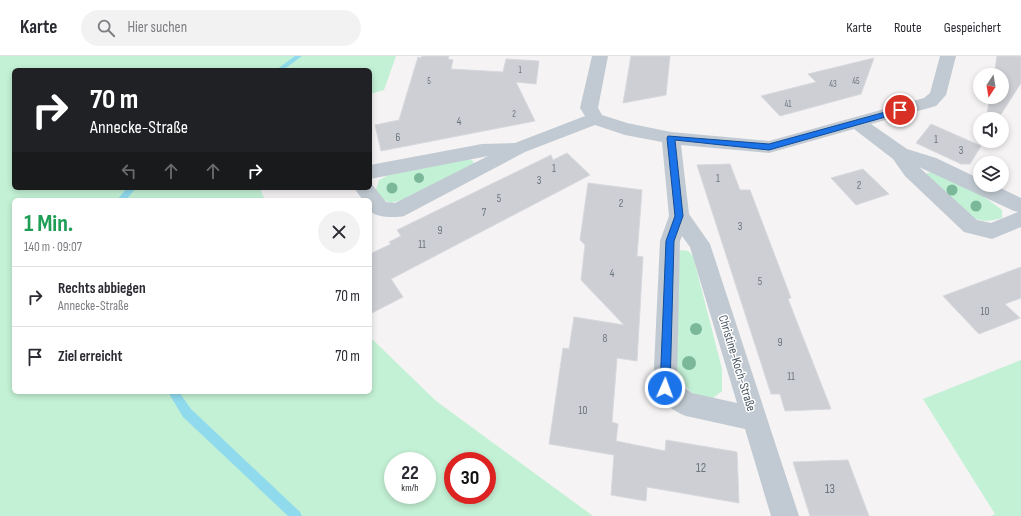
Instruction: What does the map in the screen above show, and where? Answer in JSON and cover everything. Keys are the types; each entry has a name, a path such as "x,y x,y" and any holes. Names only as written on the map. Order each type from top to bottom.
{"street":[{"path":"595,119 589,108 600,56"},
{"path":"366,190 380,208 397,211 519,148 595,119 624,129 671,138 769,147 930,102 938,95 948,56"},
{"path":"856,122 900,154 912,171 972,226 992,231 1021,219"},
{"name":"Christine-Koch-Straße","path":"671,138 679,216 670,241 665,388 686,404 754,419 700,244 679,216"},
{"path":"372,172 482,150 519,148"},
{"path":"900,154 929,163 1021,206"},
{"path":"754,419 785,516"}],"green space":[{"path":"0,56 396,56 384,90 372,93 372,68 12,68 12,190 261,190 264,198 12,198 12,394 372,394 372,339 436,401 593,516 0,516"},
{"path":"470,159 474,164 405,199 391,203 381,199 376,189 379,180 389,175"},
{"path":"934,172 952,179 973,190 973,192 978,193 1002,210 1002,218 983,221 967,214 952,202 927,177 927,173"},
{"path":"681,250 688,251 693,256 722,369 722,391 713,398 700,396 690,392 677,372 678,255"},
{"path":"1021,360 1021,516 991,516 995,514 923,399"}],"building":[{"path":"422,56 449,56 448,59 453,60 451,69 503,72 506,59 539,61 536,84 516,82 535,121 381,151 375,125 399,120 418,57 421,58"},
{"path":"631,56 670,56 666,95 623,103"},
{"path":"997,56 1021,56 1021,83 1009,102 1009,68 995,68"},
{"path":"874,58 861,94 780,116 761,96 816,82 808,74"},
{"path":"989,104 1008,104 1002,112 987,112"},
{"path":"931,124 973,142 973,148 980,148 975,156 973,156 970,164 961,164 916,143"},
{"path":"567,153 590,175 391,279 403,297 372,313 372,253 391,244 389,242 401,236 397,230 551,155 553,160"},
{"path":"730,164 740,190 750,190 791,298 788,299 831,409 785,411 780,394 771,394 697,165"},
{"path":"863,169 889,194 856,205 831,178"},
{"path":"588,183 642,190 637,256 643,257 637,361 617,358 612,422 618,424 616,441 665,451 666,440 737,452 739,503 647,487 646,501 611,495 614,455 549,444 563,348 569,349 574,317 624,325 581,280 585,245 580,240"},
{"path":"1021,267 1021,298 1005,304 1020,318 979,334 943,296"},
{"path":"848,460 869,516 810,516 793,462"}],"waterway":[{"path":"282,68 299,56"},
{"path":"123,198 130,190"},
{"path":"174,394 187,413 296,516"}],"route":[{"path":"665,388 670,241 679,216 671,138 769,147 900,110"}]}
